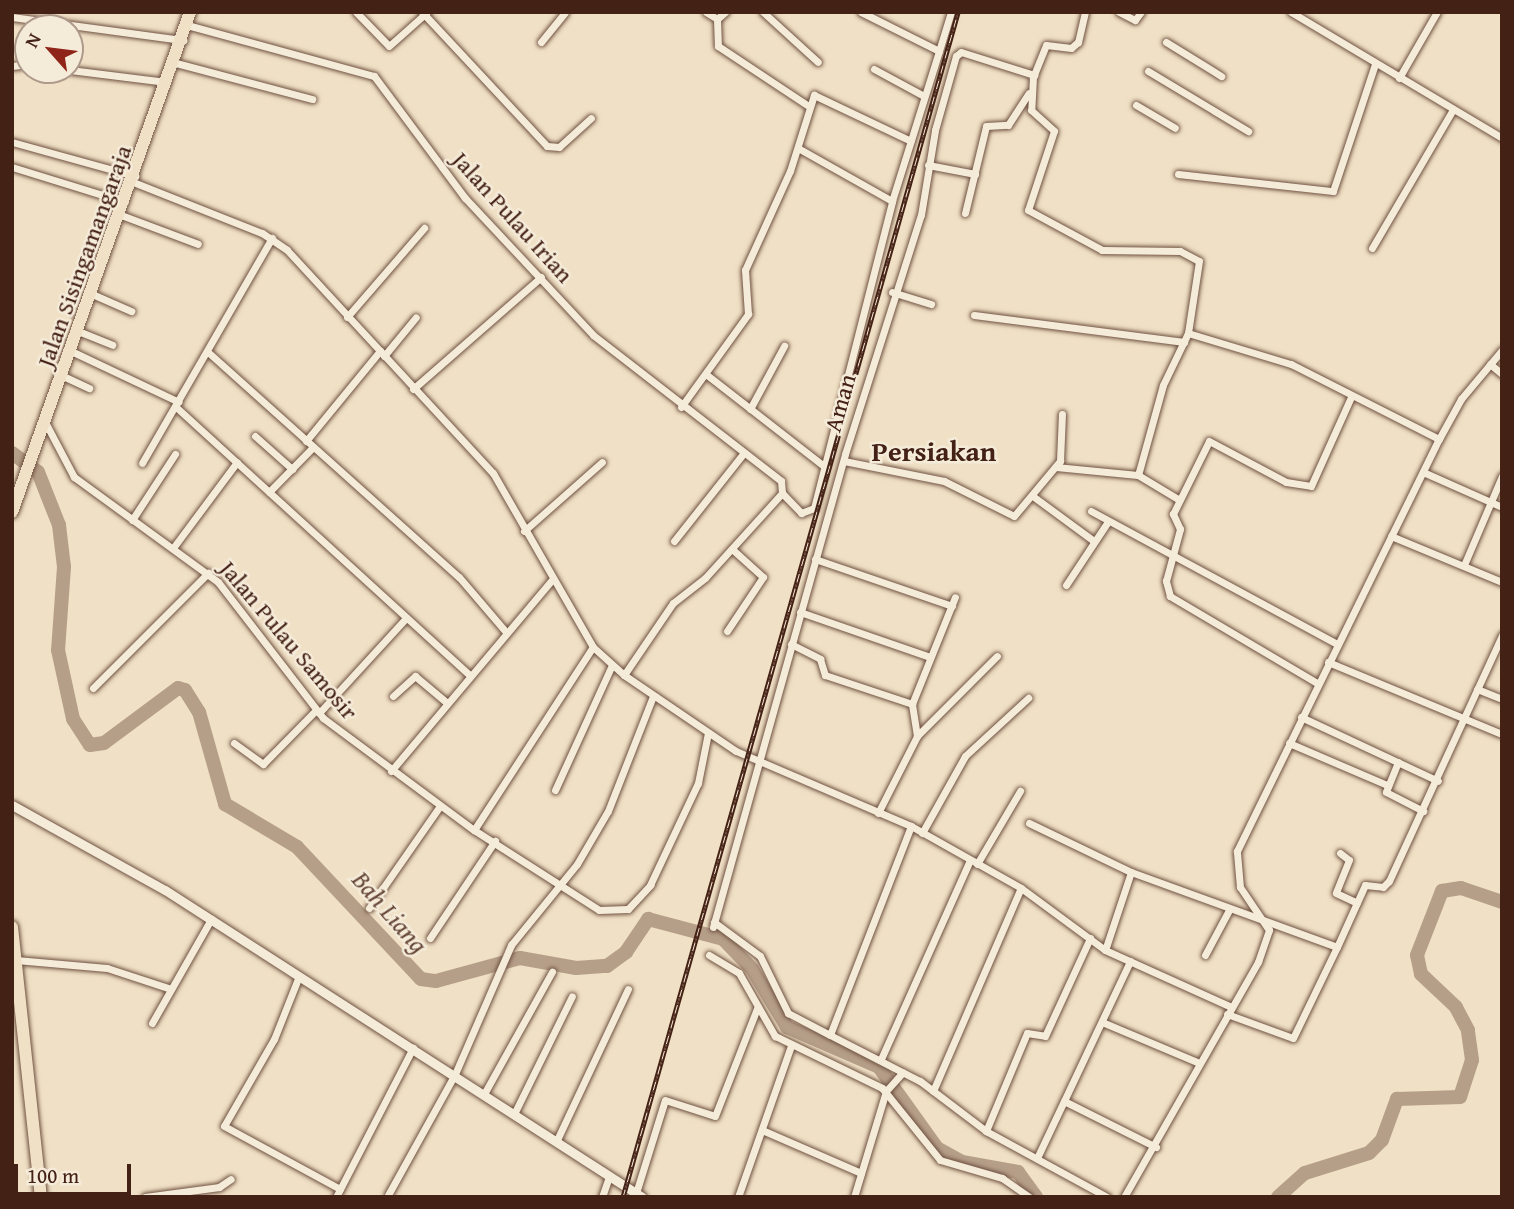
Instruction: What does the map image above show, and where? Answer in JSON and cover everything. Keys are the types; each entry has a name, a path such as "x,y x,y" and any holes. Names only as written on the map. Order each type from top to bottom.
{"highway":[{"name":"Jalan Sisingamangaraja","path":"12,512 170,83 189,19"},
{"path":"12,927 16,960 16,1003 41,1197"}],"street":[{"path":"356,12 389,46 424,13 547,146 559,147 591,118"},
{"path":"541,42 565,12"},
{"path":"706,12 717,19"},
{"path":"717,19 725,12"},
{"path":"763,12 818,62"},
{"path":"861,12 939,51"},
{"path":"707,375 824,466 892,201 951,12"},
{"path":"1085,12 1075,45 1046,45 1034,75 1030,92 1031,110 1054,131 1028,210 1102,250 1194,257 1197,292 1188,333 1163,386 1138,475"},
{"path":"1119,12 1135,20 1141,12"},
{"path":"1291,12 1452,111 1502,138"},
{"path":"1399,78 1437,12"},
{"path":"12,17 184,40"},
{"name":"Jalan Pulau Irian","path":"189,19 374,76 465,198 541,276 593,335 681,407 781,481 782,493 801,513 810,512 824,466"},
{"path":"717,19 718,46 807,104"},
{"path":"1166,42 1221,76"},
{"name":"Aman","path":"830,1035 788,1013 760,956 714,925 892,292 921,215 928,165 956,57 961,52 1034,75"},
{"path":"176,63 312,99"},
{"path":"1178,174 1333,191 1375,64"},
{"path":"874,69 925,96"},
{"path":"84,71 170,83"},
{"path":"1148,71 1248,131"},
{"path":"965,213 986,126 1008,124 1030,92"},
{"path":"681,407 707,375 748,314 745,270 798,148 807,104 819,94 911,141"},
{"path":"1136,105 1175,128"},
{"path":"1372,248 1452,111"},
{"path":"12,142 134,179 272,238 493,473 551,581 593,647 653,696 708,733 758,761 911,826 1021,888 1105,950 1293,1038 1368,883 1386,886 1438,781 1501,639"},
{"path":"798,148 892,201"},
{"path":"928,165 975,174"},
{"path":"12,167 123,209 198,244"},
{"path":"347,317 424,228"},
{"path":"142,463 209,353 272,238"},
{"path":"413,389 541,276"},
{"path":"892,292 931,304"},
{"path":"92,294 131,311"},
{"path":"974,315 1184,342"},
{"path":"306,441 416,317"},
{"path":"78,331 112,345"},
{"path":"1188,333 1268,355 1440,439"},
{"path":"750,409 784,346"},
{"path":"1269,925 1240,887 1234,864 1301,716 1440,439 1502,350"},
{"path":"71,351 178,405 470,675"},
{"path":"209,353 459,577 506,632"},
{"path":"1490,364 1502,374"},
{"path":"63,376 89,388"},
{"path":"1317,683 1181,608 1167,590 1170,552 1179,534 1172,514 1209,441 1286,482 1311,486 1351,397"},
{"path":"844,461 944,481 1007,516 1021,513 1056,467 1066,443 1062,414"},
{"name":"Jalan Pulau Samosir","path":"45,422 74,477 208,573 318,711 391,771 474,830 561,886 609,913 634,903 650,885 698,783 708,733"},
{"path":"255,436 292,469"},
{"path":"270,492 313,447"},
{"path":"132,520 175,454"},
{"path":"674,541 743,454"},
{"path":"173,548 237,462"},
{"path":"524,531 603,462"},
{"path":"1056,467 1138,475 1178,499"},
{"path":"1423,472 1502,507"},
{"path":"1464,565 1502,476"},
{"path":"624,675 673,603 732,549 782,493"},
{"path":"1034,497 1094,541"},
{"path":"1091,511 1107,523 1170,552 1337,644"},
{"path":"1066,585 1107,523"},
{"path":"1391,536 1502,582"},
{"path":"727,631 762,577 732,549"},
{"path":"815,559 951,606"},
{"path":"93,688 208,573"},
{"path":"391,771 446,702 551,581"},
{"path":"917,736 912,704 955,597"},
{"path":"800,612 930,657"},
{"path":"234,743 263,764 318,711 406,618"},
{"path":"791,644 820,659 825,675 912,704"},
{"path":"474,830 593,647"},
{"path":"878,813 917,736 997,656"},
{"path":"1328,662 1502,734"},
{"path":"555,790 612,665"},
{"path":"393,696 415,676 446,702"},
{"path":"1477,689 1502,699"},
{"path":"388,1195 455,1074 508,962 511,945 561,886 608,811 653,696"},
{"path":"922,833 965,756 1028,698"},
{"path":"1301,716 1438,781"},
{"path":"1289,743 1387,785"},
{"path":"1398,762 1387,785 1388,794 1423,811"},
{"path":"881,1059 974,862 1020,791"},
{"path":"12,804 25,817 211,919 639,1195 665,1100 715,1116 757,1008"},
{"path":"369,908 440,806"},
{"path":"12,816 25,817"},
{"path":"1029,823 1131,872 1269,925 1280,924 1337,947"},
{"path":"911,826 830,1035 881,1059 933,1091 986,1131 1107,1197"},
{"path":"430,938 495,842"},
{"path":"1340,853 1349,860 1336,892 1357,904"},
{"path":"1105,950 1131,872"},
{"path":"933,1091 1021,888"},
{"path":"1205,955 1229,910"},
{"path":"152,1023 211,919"},
{"path":"1124,1197 1156,1147 1197,1062 1258,962 1269,925"},
{"path":"986,1131 1027,1033 1045,1036 1090,939"},
{"path":"709,955 739,973 775,1036 791,1046 887,1089 940,1160 1002,1178 1029,1197"},
{"path":"16,960 107,968 171,989"},
{"path":"1037,1158 1130,961"},
{"path":"484,1094 552,971"},
{"path":"299,976 274,1039 224,1126 338,1193 413,1048"},
{"path":"556,1142 628,989"},
{"path":"514,1114 572,996"},
{"path":"1102,1022 1197,1062"},
{"path":"738,1197 791,1046"},
{"path":"854,1197 887,1089 901,1073"},
{"path":"1065,1101 1156,1147"},
{"path":"762,1130 861,1173"},
{"path":"602,1197 609,1177"},
{"path":"145,1197 219,1187 231,1179"}],"waterway":[{"name":"Bah Liang","path":"12,453 38,472 59,525 64,567 58,650 73,719 90,745 104,743 178,688 185,690 199,712 225,804 297,847 421,979 436,981 520,958 576,968 607,966 626,952 648,919 723,939 752,969 787,1027 879,1067 937,1148 962,1162 1018,1172 1036,1197"},
{"name":"Bah Liang","path":"1278,1197 1305,1173 1369,1153 1382,1140 1397,1099 1460,1097 1472,1060 1468,1030 1456,1007 1421,974 1417,955 1442,891 1461,888 1502,902"}],"railway":[{"path":"623,1197 958,12"}],"district":[{"name":"Persiakan","path":"934,451"}]}
